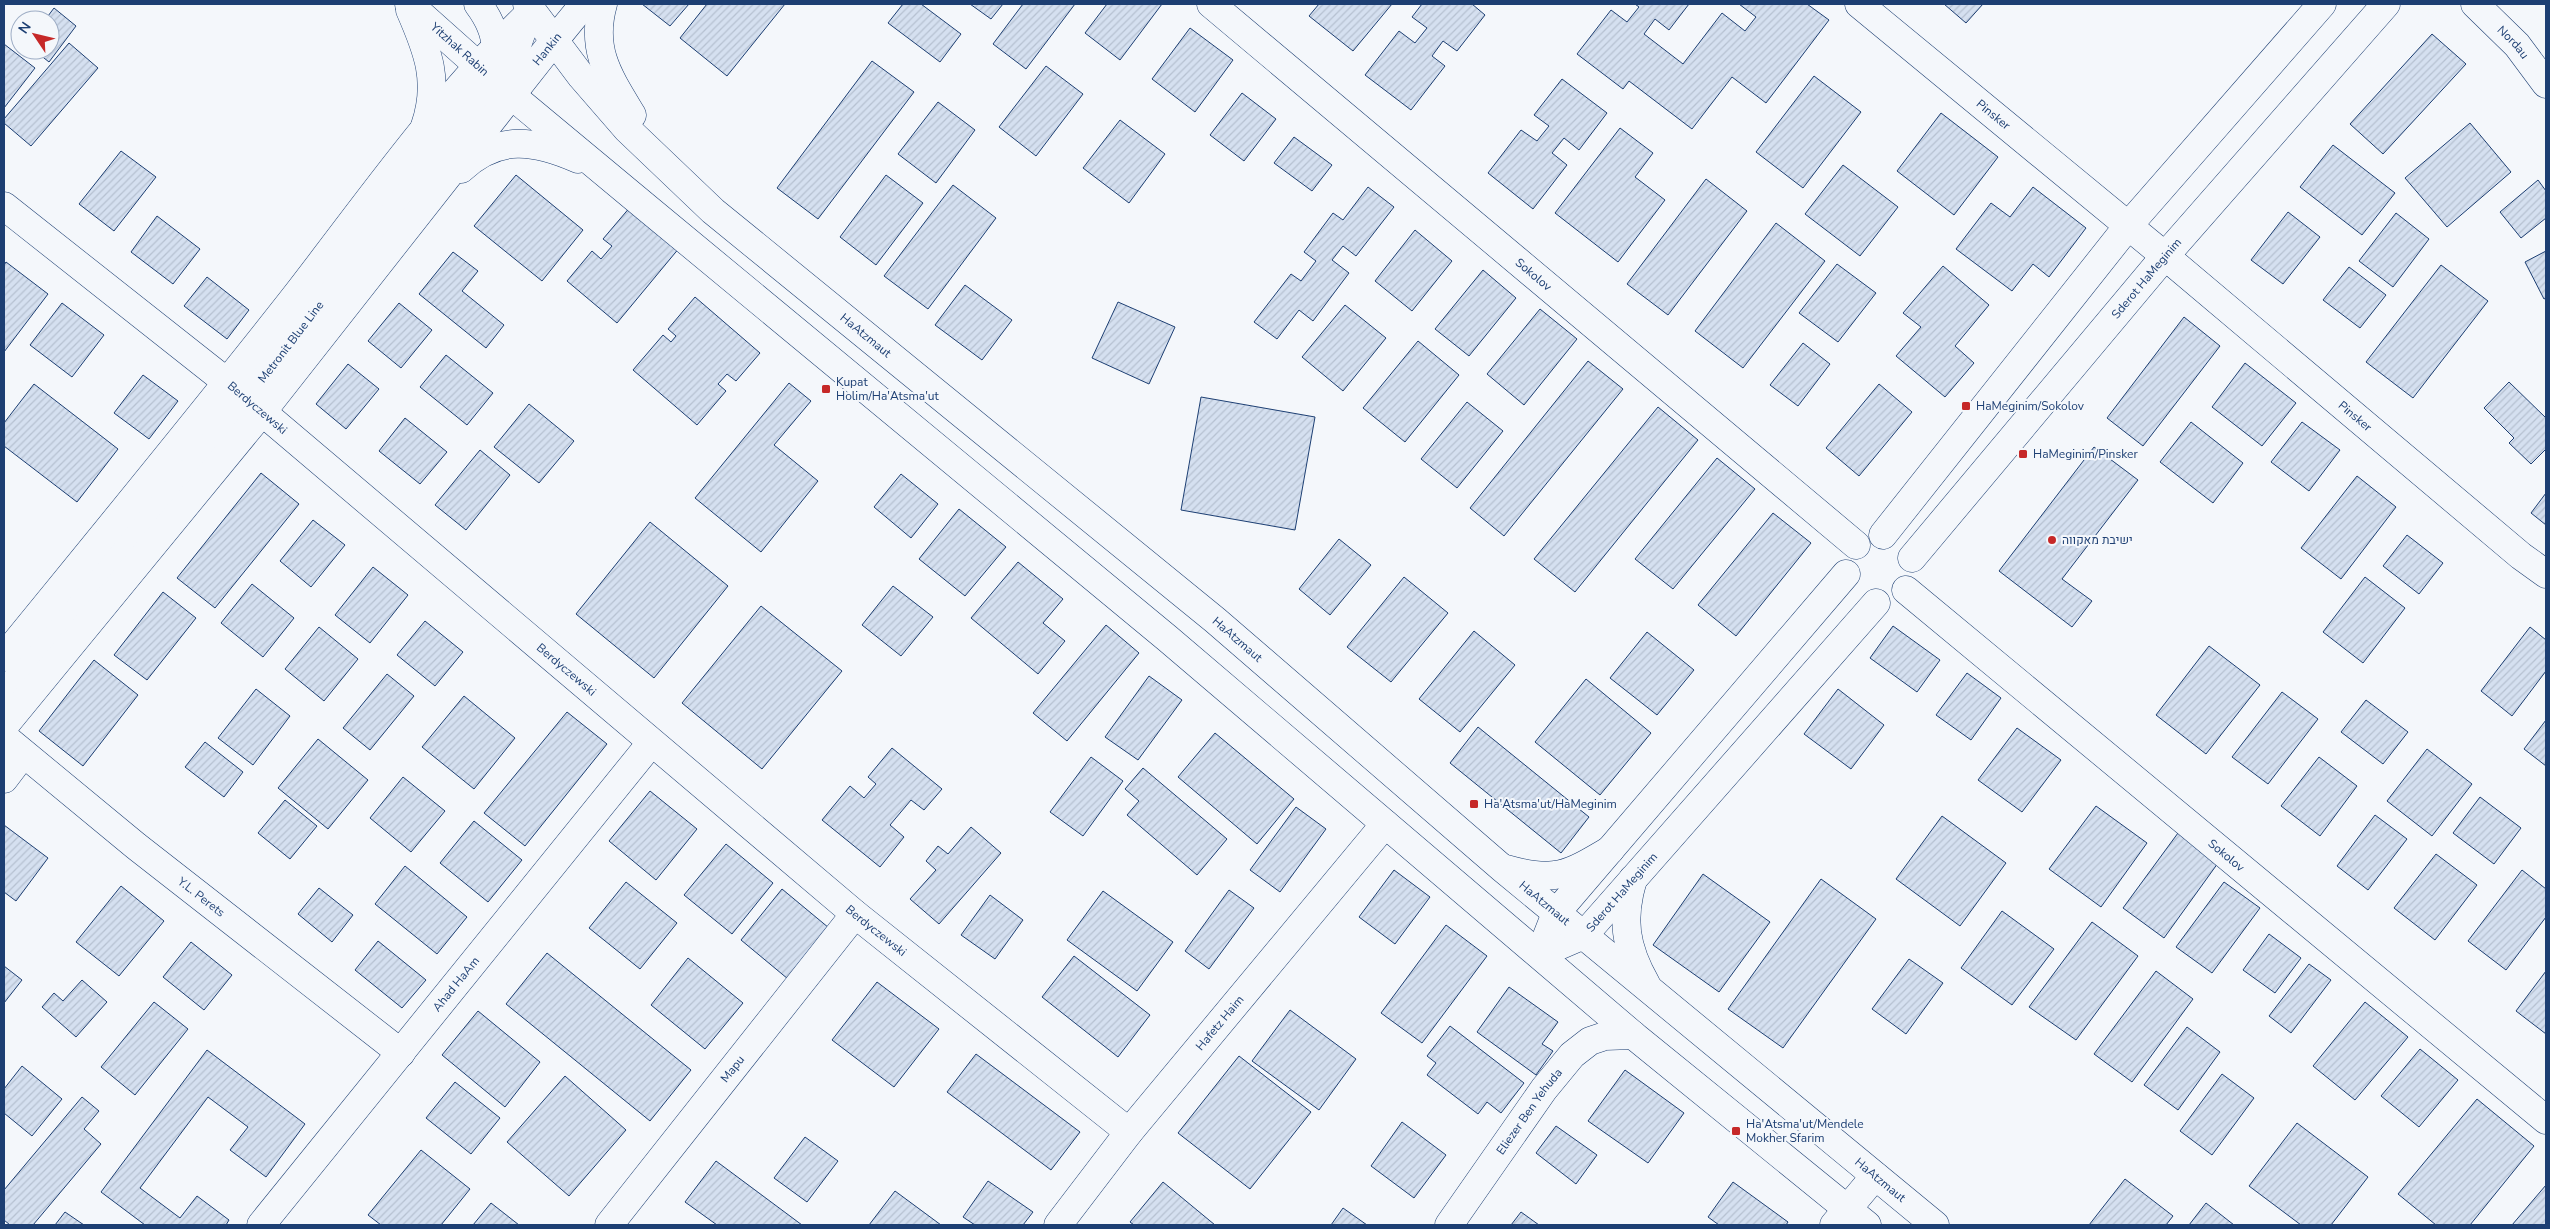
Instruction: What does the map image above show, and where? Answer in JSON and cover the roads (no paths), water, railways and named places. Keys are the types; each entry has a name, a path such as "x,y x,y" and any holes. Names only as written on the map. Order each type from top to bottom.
{"street":[{"name":"Yitzhak Rabin","path":"408,4 511,94"},
{"path":"408,4 424,41 433,81 433,97 422,133"},
{"path":"478,4 494,31 497,44"},
{"name":"Hankin","path":"424,205 584,4"},
{"path":"603,4 597,35 608,73 639,126 676,178"},
{"name":"Sokolov","path":"1211,4 1856,545"},
{"name":"Pinsker","path":"1859,4 2164,256 2521,556 2546,574"},
{"path":"1883,535 2128,226 2322,4"},
{"name":"Sderot HaMeginim","path":"1912,558 2164,256 2386,4"},
{"name":"Nordau","path":"2475,4 2517,45 2546,84"},
{"path":"4,726 245,398 422,133 484,71 497,44 533,6"},
{"path":"533,6 554,42"},
{"path":"533,6 517,42 512,61 511,94 1167,638 1540,954 1849,1220 1875,1176"},
{"name":"HaAtzmaut","path":"554,42 627,129 676,178 762,253 1215,620 1502,868 1936,1225"},
{"name":"Metronit Blue Line","path":"4,695 245,398 476,100 484,71"},
{"path":"4,657 424,205 470,161 486,150 520,142 563,152 601,170"},
{"name":"Berdyczewski","path":"4,206 245,398 855,914 1129,1132"},
{"path":"1883,535 1900,542 1912,558 1913,569 1911,580 1906,590 1888,602 1876,603 1856,594 1846,574 1846,564 1856,545 1873,536 1883,535"},
{"path":"1540,954 1556,913 1846,574"},
{"name":"Sokolov","path":"1906,590 2546,1120"},
{"name":"Sderot HaMeginim","path":"1540,954 1584,936 1876,603"},
{"name":"Ahad HaAm","path":"261,1225 651,743"},
{"path":"4,779 14,746"},
{"name":"Y.L. Perets","path":"14,746 136,846 401,1053"},
{"name":"Hafetz Haim","path":"1058,1225 1129,1132 1385,824"},
{"path":"1502,868 1538,876 1554,877 1570,873 1610,850"},
{"path":"1633,879 1625,916 1626,935 1640,974 1649,989"},
{"name":"Mapu","path":"609,1225 855,914"},
{"name":"Eliezer Ben Yehuda","path":"1449,1225 1544,1088 1572,1055 1590,1041 1605,1036 1633,1035"}],"place":[{"name":"Kupat Holim/Ha'Atsma'ut","path":"826,389"},
{"name":"HaMeginim/Sokolov","path":"1966,406"},
{"name":"HaMeginim/Pinsker","path":"2023,454"},
{"name":"ישיבת מאקווה","path":"2052,540"},
{"name":"Ha'Atsma'ut/HaMeginim","path":"1474,804"},
{"name":"Ha'Atsma'ut/Mendele Mokher Sfarim","path":"1736,1131"}]}
